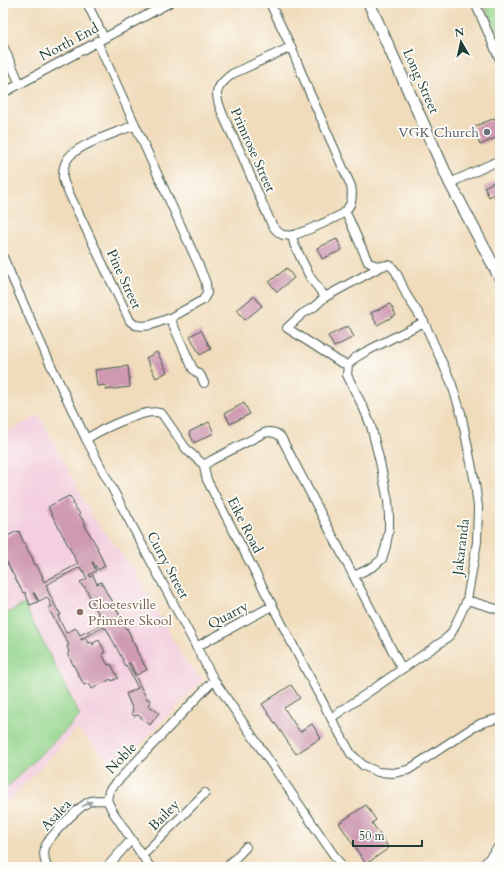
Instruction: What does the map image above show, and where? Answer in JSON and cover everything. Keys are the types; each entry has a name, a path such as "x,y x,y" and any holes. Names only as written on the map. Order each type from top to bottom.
{"street":[{"name":"Pine Street","path":"87,3 136,125 206,283 207,292 203,300 170,318 143,326 135,325 130,321 123,309 62,177 65,164 76,150 92,142 136,125"},
{"name":"North End","path":"3,93 169,3"},
{"path":"270,3 291,47 351,186 353,194 351,202 344,212 302,232 292,235 294,244 310,277 325,297"},
{"name":"Long Street","path":"369,3 450,182 500,278"},
{"path":"475,3 500,60"},
{"path":"3,46 20,84"},
{"name":"Primrose Street","path":"291,47 232,74 220,85 217,92 218,103 272,225 277,231 284,235 292,235"},
{"path":"450,182 500,160"},
{"path":"344,212 349,219 368,262 374,265 382,266"},
{"name":"Curry Street","path":"3,257 86,439 214,680 342,867"},
{"name":"Jakaranda","path":"331,718 450,635 456,626 467,600 477,542 478,507 475,483 459,407 451,382 424,322 407,296 394,269 388,265 382,266"},
{"path":"348,365 340,362 287,328 302,314 318,304 325,297 382,266"},
{"path":"170,318 193,369 201,376 204,383"},
{"path":"354,576 374,566 382,559 386,546 390,516 380,462 371,426 347,375 348,365 355,358 365,352 424,322"},
{"path":"86,439 116,423 142,415 159,412 188,450 204,465 259,435 268,432 277,433 285,444 402,669"},
{"name":"Eike Road","path":"204,465 204,472 207,480 331,718 351,754 364,766 378,772 408,770 469,730 482,723 500,718"},
{"path":"467,600 500,610"},
{"name":"Quarry","path":"196,647 272,606"},
{"name":"Noble","path":"107,800 112,787 214,680"},
{"name":"Bailey","path":"142,856 205,793"},
{"path":"107,800 131,840 150,867"},
{"name":"Asalea","path":"47,867 44,853 46,846 54,834 84,804 91,801 107,800"},
{"path":"107,867 131,840"},
{"path":"227,867 246,847"},
{"path":"484,867 500,847"}],"shaded area":[{"name":"Cloetesville Primêre Skool","path":"39,415 94,519 135,570 183,658 203,680 117,768 77,729 3,807 3,434"}],"green space":[{"path":"484,3 500,3 500,39"},
{"path":"24,604 80,716 3,791 3,613 4,615"}],"building":[{"name":"VGK Church","path":"500,116 500,136 480,145 473,127"},
{"path":"500,179 500,206 494,194 489,197 484,187"},
{"path":"337,239 342,250 322,259 317,248"},
{"path":"287,268 294,278 277,292 269,282"},
{"path":"254,296 262,306 245,320 237,310"},
{"path":"390,304 396,315 377,325 371,313"},
{"path":"348,326 354,337 334,347 328,336"},
{"path":"201,330 211,349 200,355 190,336"},
{"path":"157,352 167,372 156,378 146,358"},
{"path":"128,366 130,387 106,390 106,385 97,386 95,370"},
{"path":"244,403 250,414 230,424 225,413"},
{"path":"209,422 214,433 194,443 189,432"},
{"path":"69,496 98,548 105,566 98,570 92,562 96,571 89,575 90,577 93,575 97,584 101,582 112,600 147,670 136,675 130,663 128,663 147,699 150,700 148,705 159,713 150,725 138,715 134,716 132,714 133,710 126,694 138,688 106,628 105,629 104,627 81,640 85,638 88,643 91,642 93,645 93,643 99,640 105,652 102,654 108,665 111,664 118,678 112,681 111,679 92,689 89,683 84,685 68,655 69,652 67,646 69,645 48,608 52,606 47,597 39,601 33,593 38,602 30,605 25,592 23,593 3,555 3,535 4,538 19,531 35,565 36,564 43,577 44,582 78,564 48,507","holes":["80,567 82,571 83,570 87,579 80,582 83,587 85,587 103,624 80,635 76,628 66,633 58,616 61,615 46,585"]},
{"path":"291,685 300,698 284,708 300,732 312,724 321,738 296,754 262,704"},
{"path":"366,805 376,820 372,823 389,848 366,864 339,823"}],"place":[{"name":"VGK Church","path":"487,132"},
{"name":"Cloetesville Primêre Skool","path":"80,612"}]}
